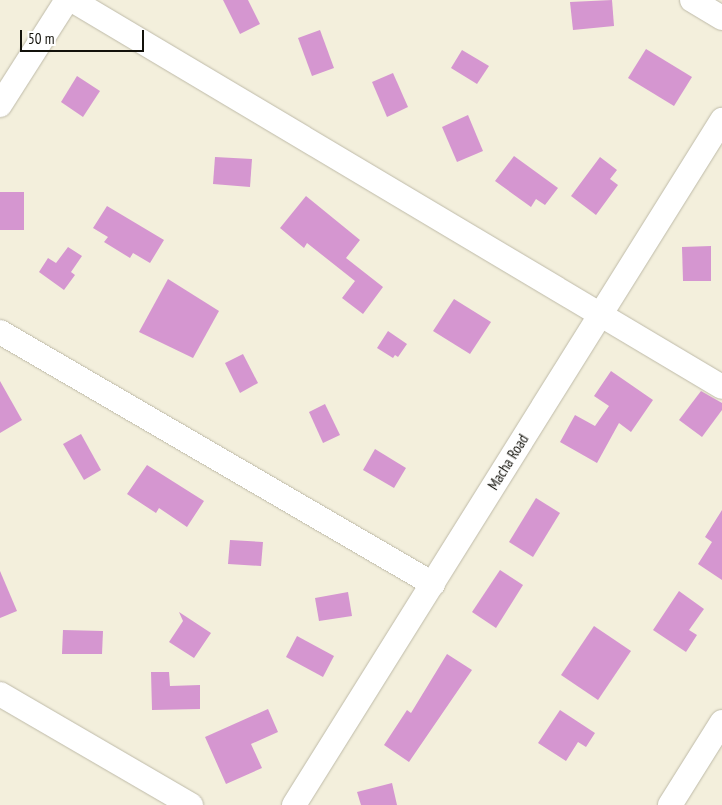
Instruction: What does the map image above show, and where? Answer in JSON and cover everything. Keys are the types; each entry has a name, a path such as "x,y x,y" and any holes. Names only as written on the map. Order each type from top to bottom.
{"street":[{"path":"0,105 67,0"},
{"path":"72,0 722,387"},
{"path":"692,0 722,18"},
{"name":"Macha Road","path":"294,805 722,120"},
{"path":"0,332 433,584"},
{"path":"0,694 191,805"},
{"path":"670,805 722,722"}],"building":[{"path":"223,0 248,0 260,24 240,34"},
{"path":"612,0 614,26 573,30 570,2"},
{"path":"320,30 334,68 312,76 298,38"},
{"path":"646,49 692,77 674,106 628,78"},
{"path":"462,50 489,66 477,84 451,68"},
{"path":"393,73 408,107 387,117 372,82"},
{"path":"77,76 100,91 83,117 61,102"},
{"path":"468,115 483,151 457,162 442,127"},
{"path":"514,156 558,188 545,205 536,199 531,207 495,181"},
{"path":"215,157 252,159 250,187 213,184"},
{"path":"600,157 617,170 610,179 618,185 596,215 571,196"},
{"path":"0,192 24,192 24,230 0,230"},
{"path":"306,196 360,240 346,258 383,287 363,314 342,298 355,281 307,243 304,248 280,228"},
{"path":"107,206 164,240 150,263 133,253 130,258 104,242 108,237 93,228"},
{"path":"711,246 711,281 683,281 682,247"},
{"path":"68,247 82,256 71,272 75,275 64,290 39,272 48,258 56,263"},
{"path":"168,279 219,311 193,358 139,332"},
{"path":"454,299 491,322 470,354 433,331"},
{"path":"388,331 407,344 398,357 395,355 393,358 377,348"},
{"path":"243,354 258,383 240,393 225,363"},
{"path":"611,371 653,400 631,432 619,423 597,463 560,442 575,415 595,426 609,406 594,396"},
{"path":"0,381 22,420 0,433"},
{"path":"701,391 722,403 722,410 702,437 679,420"},
{"path":"325,404 340,435 323,443 309,412"},
{"path":"81,434 101,470 84,480 63,444"},
{"path":"375,449 406,468 394,488 363,470"},
{"path":"147,465 204,501 187,527 159,508 156,513 127,494"},
{"path":"536,498 560,513 533,557 509,542"},
{"path":"722,510 722,580 698,564 712,542 705,537"},
{"path":"230,540 263,542 261,566 228,564"},
{"path":"500,570 523,585 496,628 472,612"},
{"path":"0,571 17,611 0,618"},
{"path":"679,591 704,609 689,630 697,635 686,652 653,630"},
{"path":"348,592 352,616 319,621 315,598"},
{"path":"179,612 211,633 194,658 169,642 183,621"},
{"path":"594,626 631,651 598,700 561,675"},
{"path":"63,630 103,631 102,654 62,654"},
{"path":"297,636 334,656 323,677 286,657"},
{"path":"447,654 472,670 409,762 384,745 407,710 411,713"},
{"path":"151,672 169,672 170,686 200,685 200,709 152,710"},
{"path":"268,709 278,732 251,744 262,768 226,784 205,737"},
{"path":"560,710 595,733 586,747 578,742 566,761 538,743"},
{"path":"392,783 397,805 361,805 357,792"}]}
